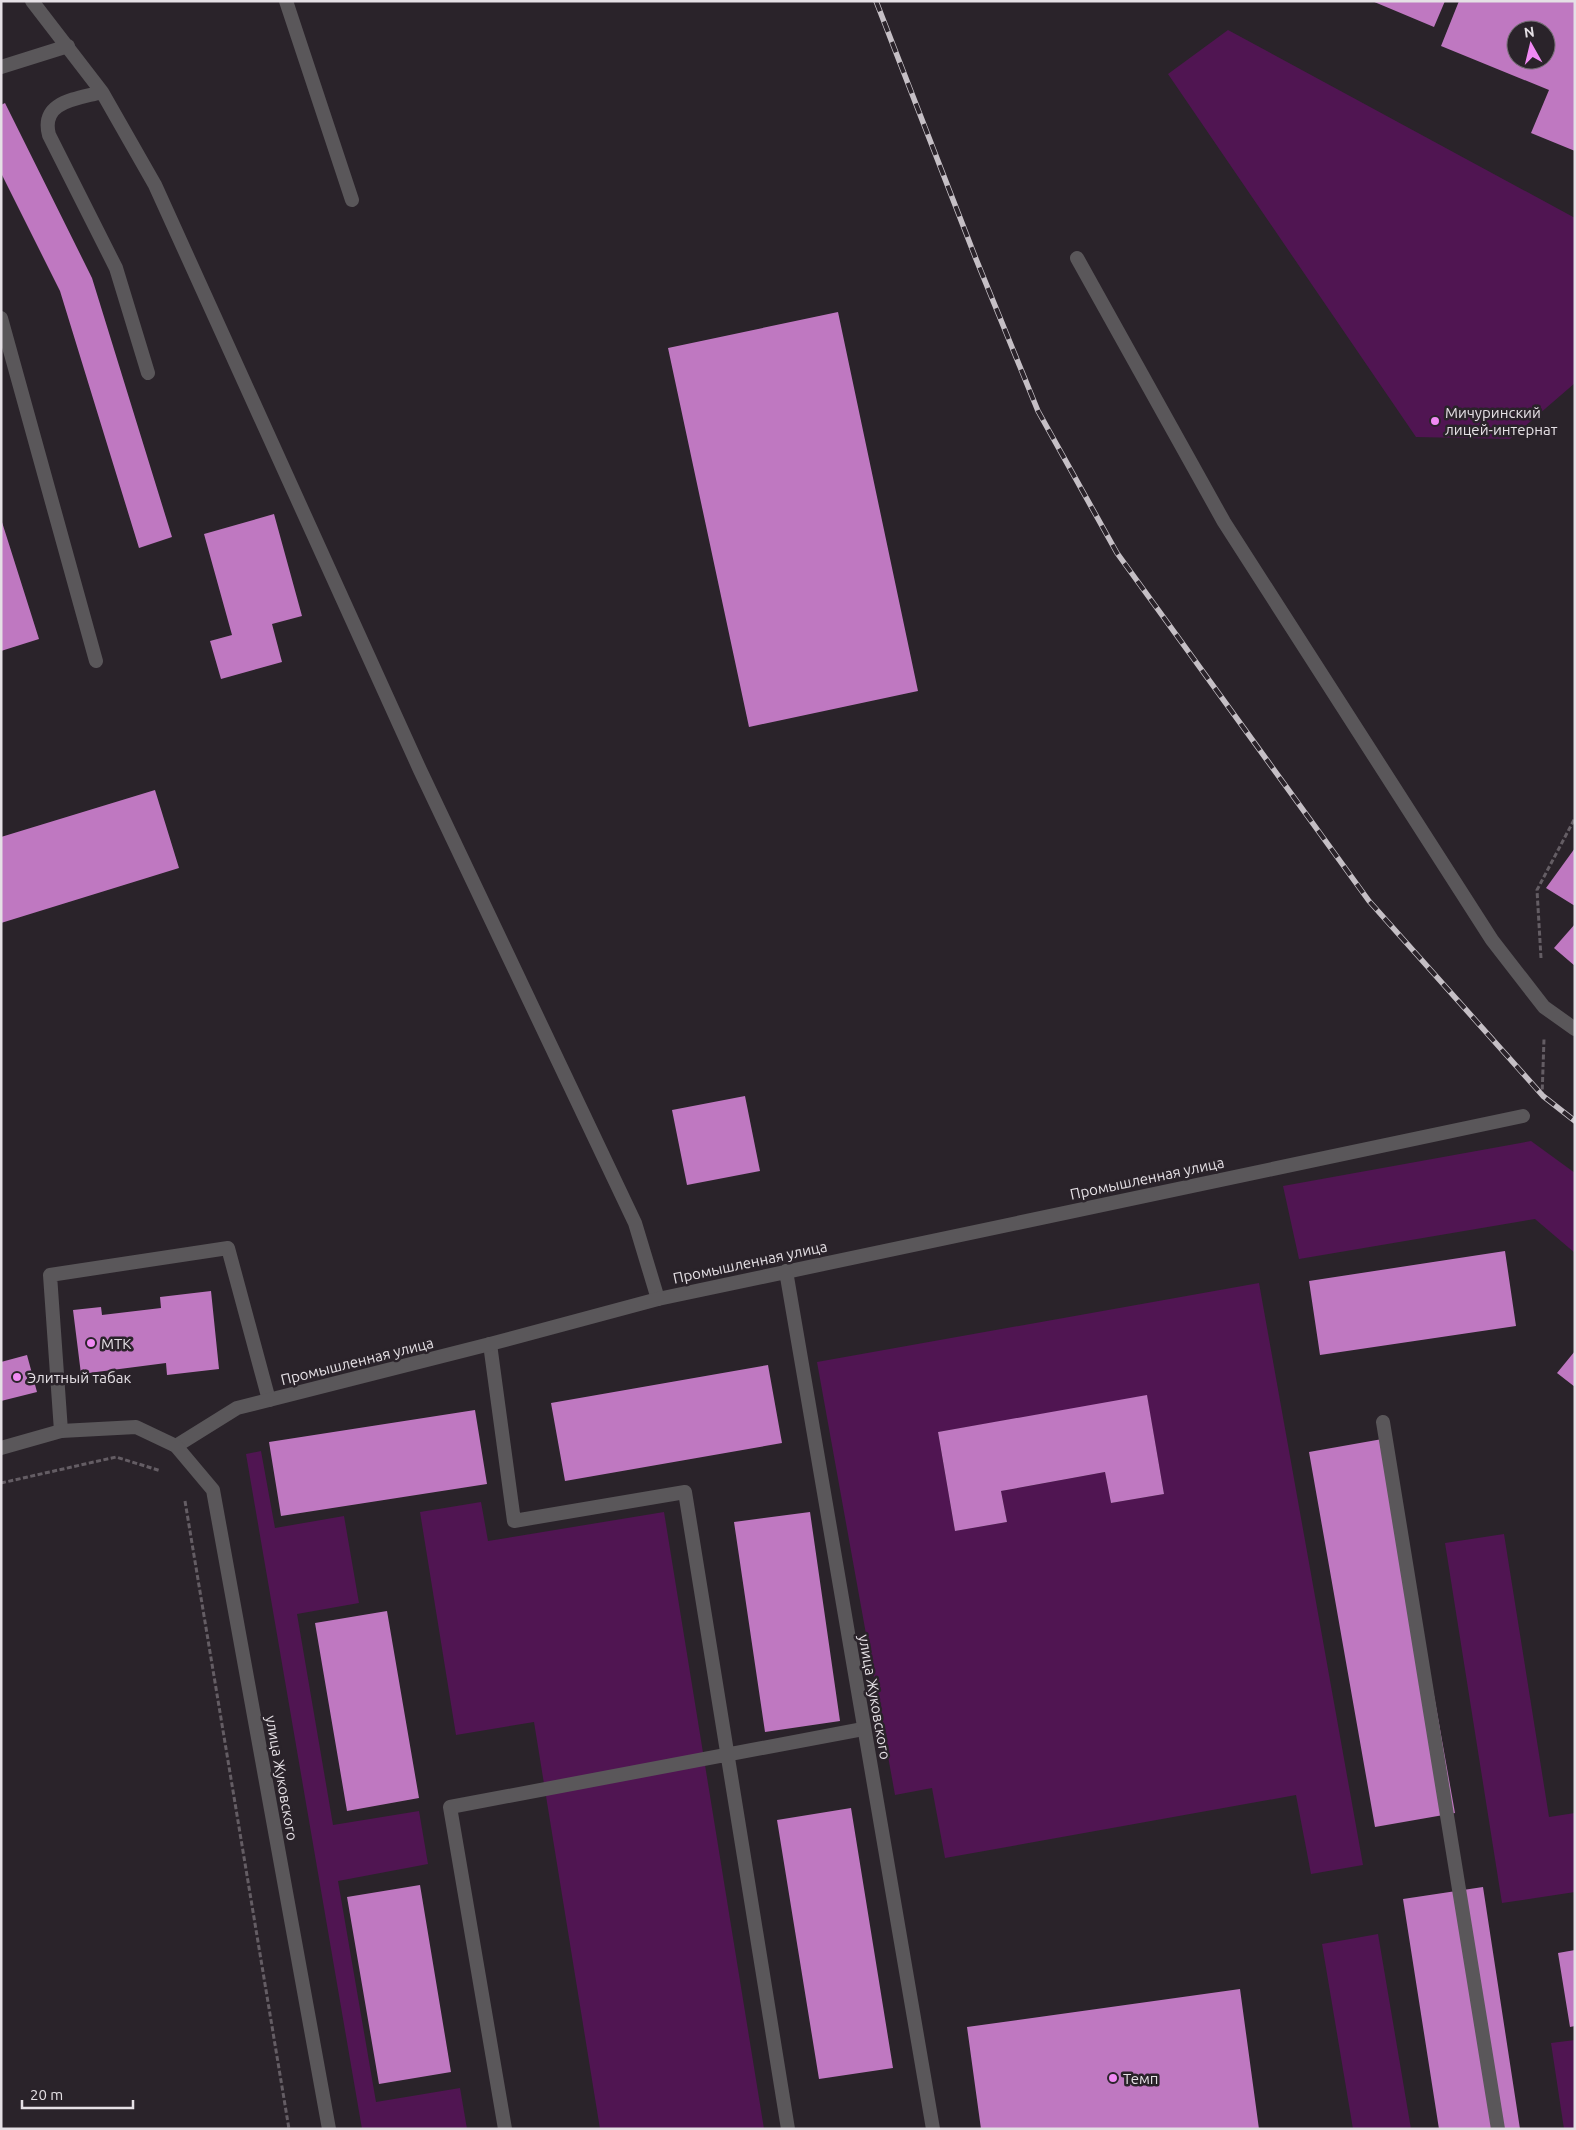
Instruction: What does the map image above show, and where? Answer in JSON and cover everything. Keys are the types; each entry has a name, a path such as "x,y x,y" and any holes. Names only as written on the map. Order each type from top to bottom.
{"street":[{"path":"32,1 102,92 155,185 420,770 634,1223 658,1299"},
{"path":"286,1 352,200"},
{"path":"1,66 68,46"},
{"path":"102,92 62,104 51,111 47,118 46,126 116,268 148,373"},
{"path":"1077,258 1224,522 1492,940 1544,1007 1575,1030"},
{"path":"1,318 96,661"},
{"name":"Промышленная улица","path":"176,1446 237,1408 658,1299 1523,1116"},
{"path":"61,1431 50,1275 228,1248 269,1400"},
{"name":"улица Жуковского","path":"786,1271 933,2129"},
{"path":"490,1344 514,1521 685,1492 788,2129"},
{"path":"1383,1422 1498,2129"},
{"path":"1,1448 61,1431 136,1427 176,1446"},
{"name":"улица Жуковского","path":"176,1446 213,1490 329,2129"},
{"path":"505,2129 450,1808 863,1729"}],"path":[{"path":"1543,1096 1544,1007 1537,890 1575,818"},
{"path":"1,1483 116,1457 167,1473"},
{"path":"181,1494 185,1502 289,2129"}],"shaded area":[{"path":"1228,30 1575,218 1575,383 1510,439 1416,437 1168,74"},
{"path":"1531,1141 1575,1173 1575,1253 1535,1219 1299,1259 1283,1186"},
{"path":"1259,1283 1363,1865 1311,1874 1296,1795 945,1858 932,1788 895,1795 817,1362","holes":["1147,1396 1164,1494 1111,1503 1105,1472 1001,1491 1007,1522 955,1531 938,1432"]},
{"path":"261,1451 275,1528 344,1516 359,1603 297,1614 333,1825 419,1811 428,1864 338,1881 376,2102 460,2088 467,2129 362,2129 246,1454"},
{"path":"481,1502 488,1541 664,1512 764,2129 600,2129 534,1722 456,1735 420,1512"},
{"path":"1504,1534 1549,1817 1575,1813 1575,1892 1502,1903 1445,1543"},
{"path":"1378,1934 1411,2129 1353,2129 1322,1944"},
{"path":"1575,2040 1575,2129 1564,2129 1551,2043"}],"building":[{"path":"1372,1 1445,1 1434,27"},
{"path":"1459,1 1575,1 1575,151 1531,133 1549,90 1441,46"},
{"path":"5,103 92,278 172,537 139,548 60,291 1,173 1,105"},
{"path":"838,312 918,691 749,727 668,348"},
{"path":"274,514 302,616 272,624 282,662 221,679 210,641 232,635 204,534"},
{"path":"1,519 39,639 1,651"},
{"path":"155,790 179,868 1,923 1,837"},
{"path":"1575,848 1575,906 1546,888"},
{"path":"1575,924 1575,966 1554,948"},
{"path":"745,1096 760,1171 687,1185 672,1110"},
{"path":"1505,1251 1516,1326 1320,1355 1309,1281"},
{"path":"211,1291 219,1369 167,1375 166,1363 81,1374 73,1310 101,1307 102,1315 161,1308 160,1297"},
{"path":"1575,1351 1575,1387 1557,1373"},
{"name":"Элитный табак","path":"27,1355 37,1392 1,1401 1,1362"},
{"path":"768,1365 782,1443 565,1481 551,1403"},
{"path":"1147,1395 1164,1494 1111,1503 1105,1472 1001,1491 1007,1522 955,1531 938,1432"},
{"path":"475,1410 487,1484 281,1516 269,1442"},
{"path":"1388,1438 1455,1813 1375,1827 1309,1452"},
{"path":"810,1512 840,1721 765,1732 734,1522"},
{"path":"387,1611 419,1798 347,1811 315,1623"},
{"path":"851,1808 893,2068 819,2079 777,1820"},
{"path":"420,1885 451,2072 379,2084 347,1897"},
{"path":"1483,1887 1520,2129 1439,2129 1403,1899"},
{"path":"1575,1950 1575,2026 1570,2027 1558,1953"},
{"name":"Темп","path":"1240,1989 1259,2129 981,2129 967,2027"}],"railway":[{"path":"876,1 976,259 1038,411 1117,553 1369,901 1543,1096 1575,1121"}],"place":[{"name":"Мичуринский лицей-интернат","path":"1435,421"},
{"name":"МТК","path":"91,1343"},
{"name":"Элитный табак","path":"17,1377"},
{"name":"Темп","path":"1113,2078"}]}
